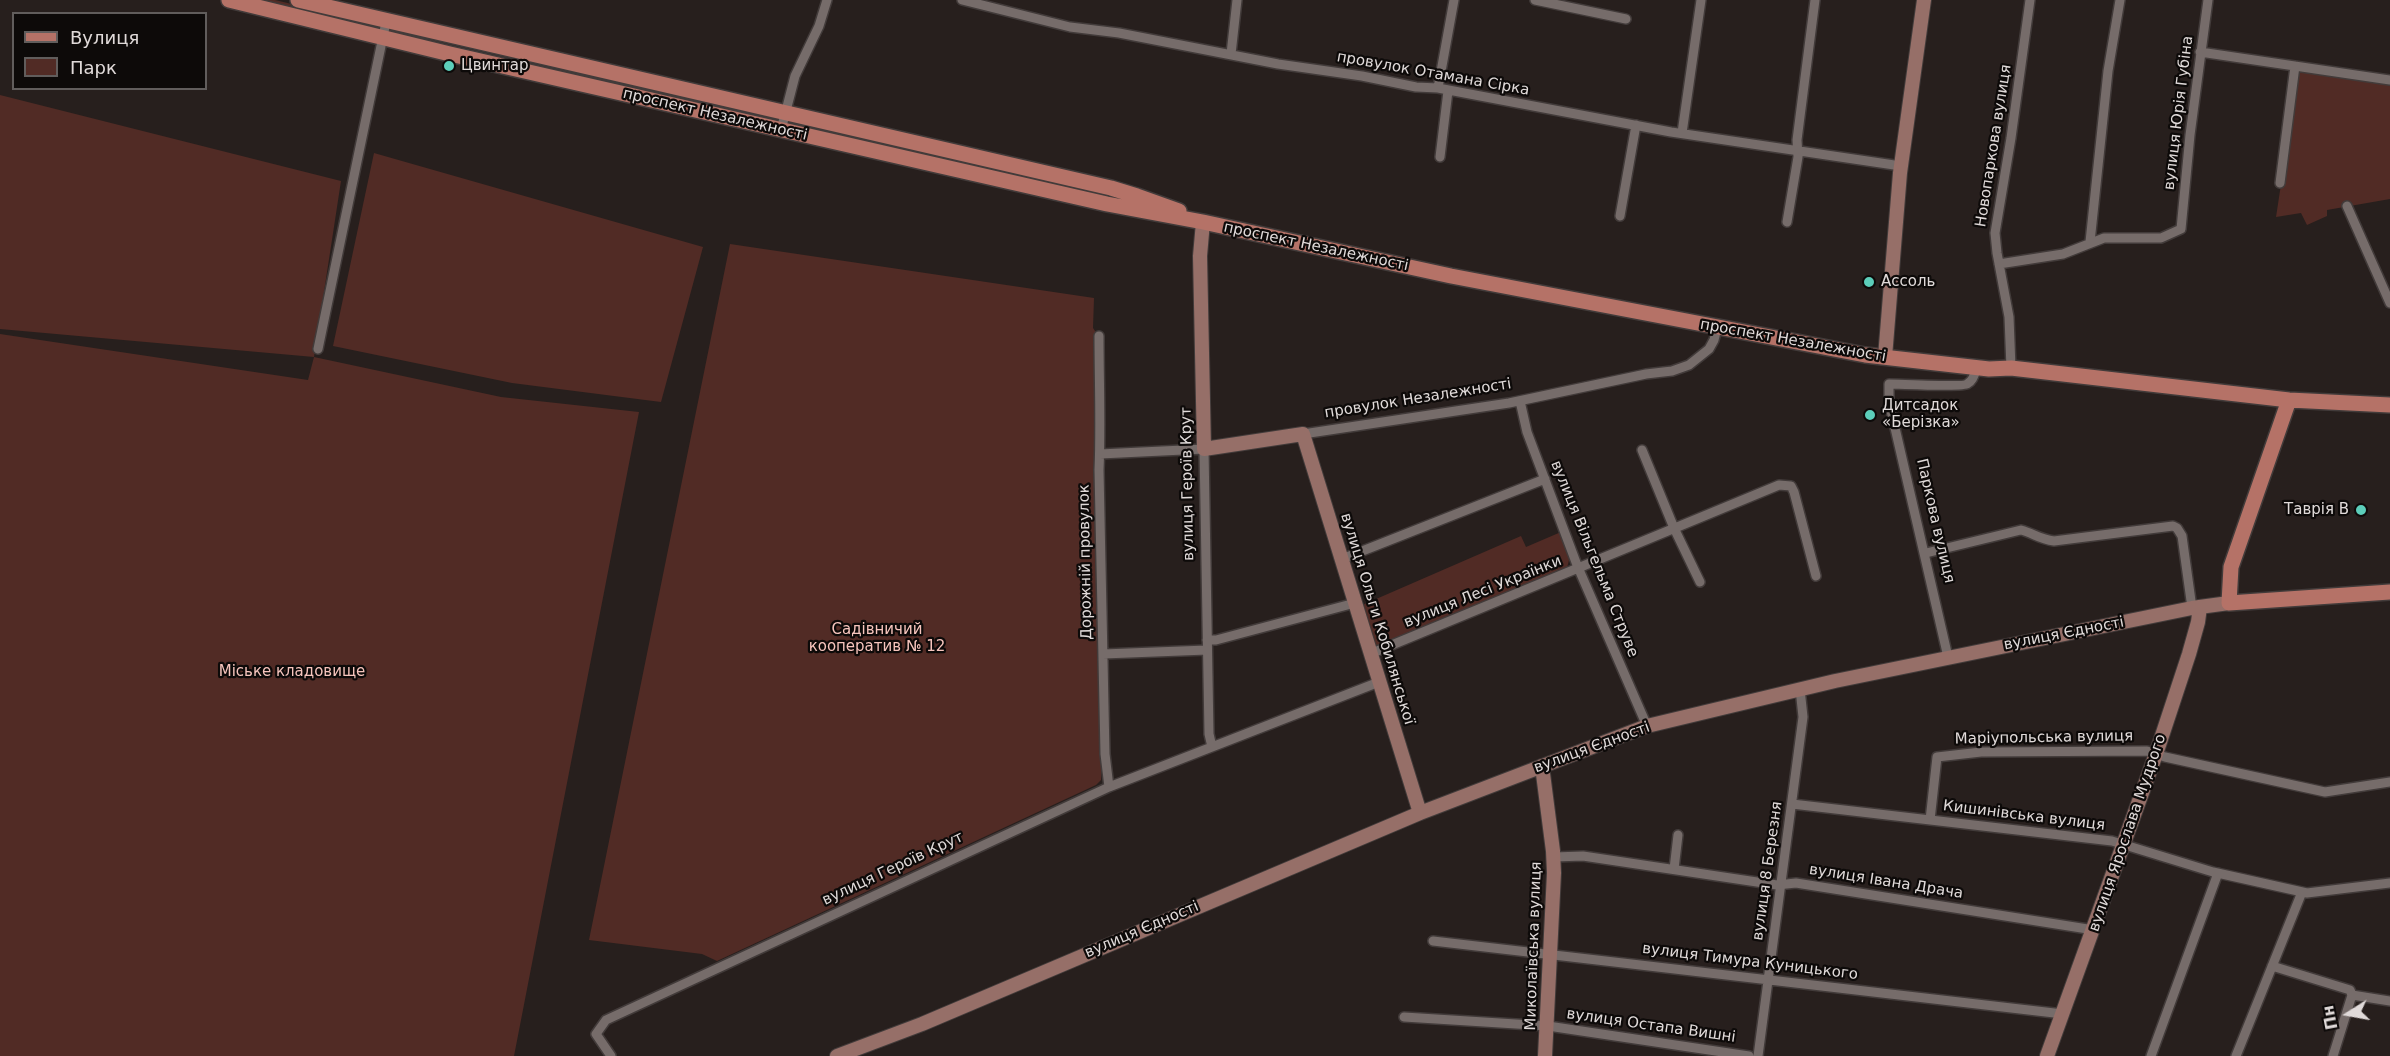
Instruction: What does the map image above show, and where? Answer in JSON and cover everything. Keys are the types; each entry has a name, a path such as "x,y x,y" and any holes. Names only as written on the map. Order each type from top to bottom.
{"main road":[{"name":"проспект Незалежності","path":"229,0 383,38 1114,206 1203,222 1462,278 1717,328 1885,357 1976,368 2011,368 2289,400 2390,405"},
{"name":"проспект Незалежності","path":"298,0 1117,190 1158,202 1203,222"},
{"path":"1114,206 1117,190"},
{"path":"2229,603 2231,567 2289,400"},
{"name":"вулиця Єдності","path":"2229,603 2390,592"}],"street":[{"path":"781,130 795,76 819,26 827,0"},
{"name":"провулок Отамана Сірка","path":"962,0 1070,27 1119,33 1416,87 1437,88 1682,133 1901,166"},
{"path":"1231,54 1236,0"},
{"path":"1437,88 1455,0"},
{"path":"1535,0 1626,18"},
{"path":"1682,133 1701,0"},
{"path":"1787,222 1815,0"},
{"path":"1885,357 1901,166 1924,0"},
{"name":"Новопаркова вулиця","path":"2011,368 2009,317 1995,233 2030,0"},
{"path":"1999,264 2063,254 2079,249 2090,242 2108,71 2120,0"},
{"name":"вулиця Юрія Губіна","path":"2090,242 2104,238 2161,238 2181,229 2190,135 2208,0"},
{"path":"318,349 386,22"},
{"path":"2200,52 2390,80"},
{"path":"2280,183 2295,66"},
{"path":"1440,157 1448,91"},
{"path":"1620,216 1635,125"},
{"path":"2347,206 2390,303"},
{"name":"вулиця Героїв Крут","path":"1203,222 1200,256 1209,734 1212,747"},
{"name":"провулок Незалежності","path":"1100,454 1204,449 1520,400 1680,369 1709,349 1717,328"},
{"name":"Дорожній провулок","path":"1099,336 1098,430 1105,754 1109,787"},
{"name":"Паркова вулиця","path":"1948,657 1926,553 1889,402 1889,384 1931,383 1964,386 1972,380 1976,368"},
{"name":"вулиця Вільгельма Струве","path":"1520,400 1527,432 1579,569 1647,726"},
{"name":"вулиця Ольги Кобилянської","path":"1303,434 1420,813"},
{"path":"1642,450 1674,528 1700,582"},
{"path":"1342,559 1545,479"},
{"name":"вулиця Лесі Українки","path":"1370,654 1779,485 1791,486 1794,492 1816,576"},
{"path":"1926,553 2021,530 2030,532 2035,537 2054,541 2173,526 2181,532 2196,607"},
{"path":"1103,654 1207,645 1216,640 1355,603"},
{"name":"вулиця Єдності","path":"837,1056 922,1024 1420,813 1647,726 1800,689 1948,657 2196,607 2229,603"},
{"name":"вулиця Ярослава Мудрого","path":"2047,1056 2156,754 2189,654 2196,607"},
{"name":"вулиця Героїв Крут","path":"611,1056 596,1034 606,1020 1109,787 1379,682"},
{"name":"вулиця 8 Березня","path":"1758,1056 1803,717 1800,689"},
{"name":"Маріупольська вулиця","path":"1930,820 1937,757 1981,752 2147,751 2325,792 2390,782"},
{"name":"Миколаївська вулиця","path":"1542,766 1554,857 1552,955 1545,1056"},
{"name":"Кишинівська вулиця","path":"1792,804 2112,841 2218,873 2302,892 2310,893 2390,883"},
{"path":"1674,869 1678,835"},
{"name":"вулиця Івана Драча","path":"1554,857 1583,856 1782,884 1796,883 2094,930"},
{"path":"2151,1056 2218,873"},
{"path":"2236,1056 2302,892"},
{"name":"вулиця Тимура Куницького","path":"1433,941 2063,1014"},
{"path":"2272,966 2350,990 2352,995 2333,1056"},
{"path":"2352,995 2390,1001"},
{"name":"вулиця Остапа Вишні","path":"1404,1017 1548,1026 1749,1056"}],"green space":[{"path":"252,0 275,0 337,15 339,19"},
{"path":"2302,71 2390,83 2390,199 2327,210 2327,216 2307,225 2301,213 2276,217 2298,73"},
{"path":"0,95 341,181 314,357 0,329"},
{"path":"374,153 703,247 661,402 512,383 333,346"},
{"name":"Садівничий кооператив № 12","path":"730,244 1094,298 1093,328 1097,334 1102,754 1101,780 1096,785 717,961 702,954 589,940"},
{"name":"Міське кладовище","path":"0,334 308,380 314,357 501,397 639,412 514,1056 0,1056"},
{"path":"1561,532 1570,556 1567,568 1375,650 1360,606 1521,536 1526,547"}],"place":[{"name":"Цвинтар","path":"449,66"},
{"name":"Ассоль","path":"1869,282"},
{"name":"Дитсадок «Берізка»","path":"1870,415"},
{"name":"Таврія В","path":"2361,510"}]}
